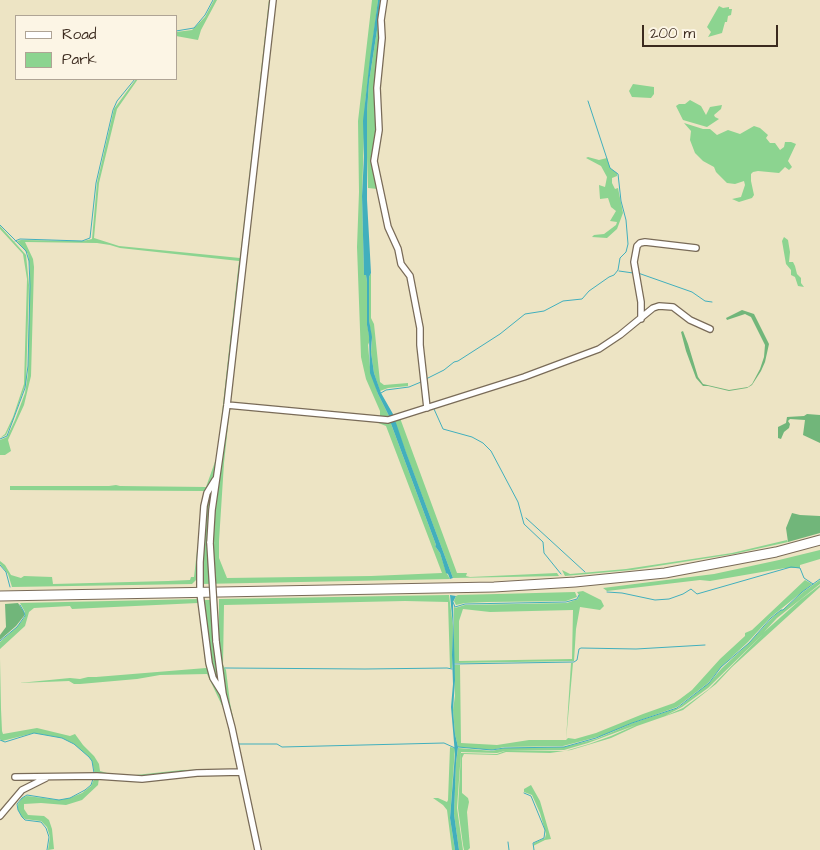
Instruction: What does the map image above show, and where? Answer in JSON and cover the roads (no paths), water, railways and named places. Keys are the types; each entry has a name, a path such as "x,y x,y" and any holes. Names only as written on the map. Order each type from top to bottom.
{"highway":[{"path":"0,596 494,587 575,582 665,573 776,552 820,540"}],"street":[{"path":"258,850 223,694 216,641 210,543 273,0"},
{"path":"384,0 377,88 379,130 374,161 388,228 398,249 400,264 410,276 420,328 427,408"},
{"path":"641,318 641,302 634,262 637,246 645,242 696,248"},
{"path":"227,405 388,420 524,377 599,349 620,335 653,308 659,306 668,306 690,320 710,328"},
{"path":"217,476 207,493 204,506 201,533 200,593 209,663 213,678 223,694"},
{"path":"15,778 96,776 142,779 197,773 241,772"},
{"path":"0,816 22,790 48,777"}],"water":[{"path":"378,0 380,0 367,112 367,200 371,273 369,277 369,320 374,373 381,393 393,414 393,417 390,418 370,373 367,282 366,275 364,275 363,121"},
{"path":"395,420 453,578 450,579 446,573 440,553 435,546 390,421"},
{"path":"450,595 456,596 453,602 455,680 453,710 458,747 454,814 459,850 455,850 450,818 455,754 451,707 453,626"}],"waterway":[{"path":"178,31 194,28 205,15 213,0"},
{"path":"15,241 20,239 82,241 90,238 96,183 113,110 117,101 134,80"},
{"path":"426,379 444,370 500,334 525,314 544,311 563,301 582,299 589,291 614,275 618,270 620,258 626,252 628,244 618,174 610,168 588,101"},
{"path":"0,225 26,251 29,261 30,286 28,366 25,388 7,436 0,439"},
{"path":"619,271 633,273"},
{"path":"638,273 692,292 705,301 712,302"},
{"path":"381,393 386,390 409,387 421,382"},
{"path":"434,409 443,429 472,437 483,443 491,451 518,502 524,524 543,542 544,553 561,574"},
{"path":"526,518 585,572"},
{"path":"0,565 6,572 10,587"},
{"path":"607,592 655,600 669,599 691,589 697,594 791,567 800,568 804,578 813,584"},
{"path":"458,747 492,750 564,747 596,738 632,723 677,708 709,683 721,667 749,643 771,618 820,579"},
{"path":"453,602 455,607 465,604 566,602 577,599 579,595"},
{"path":"0,641 17,627 25,616 20,605"},
{"path":"454,664 574,662 577,660 579,649 581,648 636,649 705,645"},
{"path":"225,668 452,669"},
{"path":"0,740 5,742 34,733 62,738 74,744 89,757 92,761 94,773"},
{"path":"239,744 277,744 282,747 444,743 455,748"},
{"path":"47,850 49,837 46,828 41,822 25,820 18,810 17,804 27,795 59,800 70,798 85,790 91,785 93,779"},
{"path":"524,793 531,796 545,830 544,838 533,843 534,850"},
{"path":"508,842 509,850"}]}
